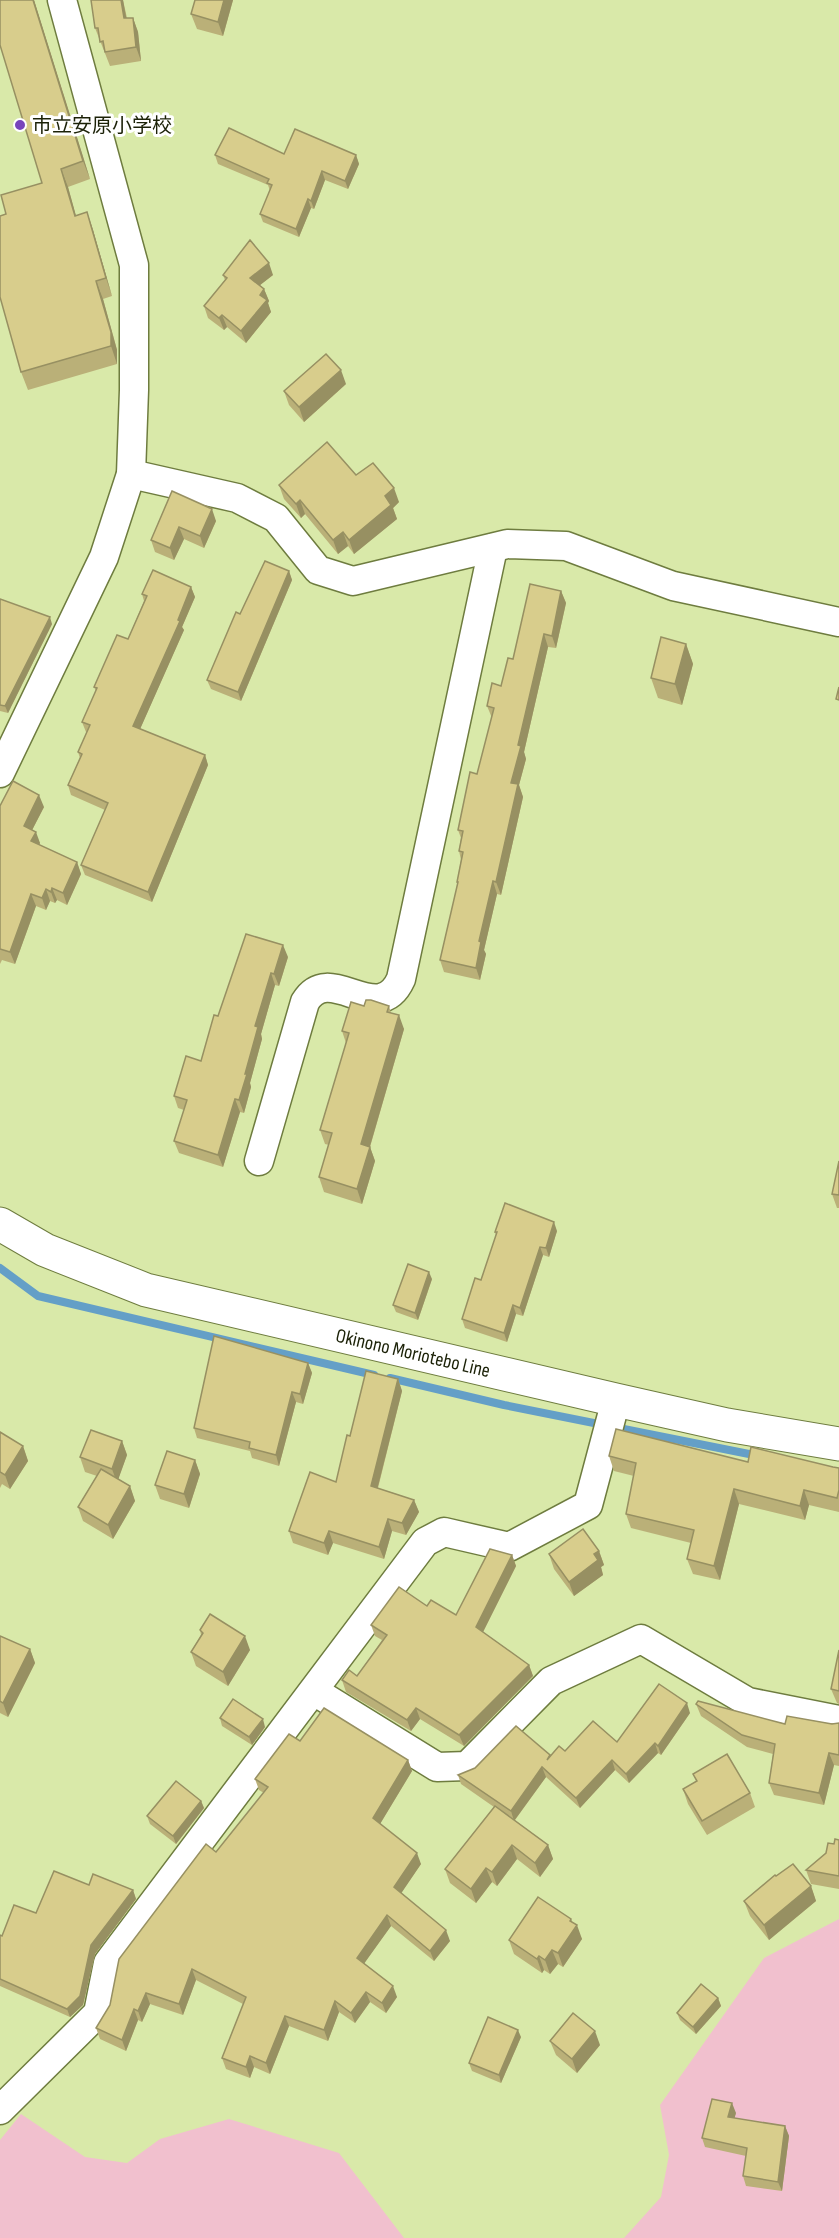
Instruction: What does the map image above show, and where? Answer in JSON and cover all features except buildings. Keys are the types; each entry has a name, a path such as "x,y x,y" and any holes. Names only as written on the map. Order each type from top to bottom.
{"main road":[{"name":"Okinono Moriotebo Line","path":"0,1224 45,1250 146,1290 727,1425 839,1444"}],"street":[{"path":"0,772 104,557 131,474 134,265 62,0"},
{"path":"131,474 237,498 276,518 318,570 353,580 507,544 566,546 673,586 839,622"},
{"path":"259,1161 305,1002 311,992 320,987 332,988 366,998 384,998 395,992 400,980 493,548"},
{"path":"0,2110 98,2013 108,1963 425,1542 444,1532 509,1547 588,1505 616,1400"},
{"path":"314,1691 437,1767 467,1766 551,1681 641,1639 748,1702 839,1720"}],"shaded area":[{"path":"839,1919 839,2238 624,2238 661,2197 669,2155 660,2105 764,1958"},
{"path":"21,2114 85,2157 127,2163 160,2139 229,2119 339,2153 404,2238 0,2238 0,2140"}],"waterway":[{"path":"0,1268 38,1296 374,1375"},
{"path":"390,1378 504,1405 759,1456"}],"place":[{"name":"市立安原小学校","path":"20,125"}]}
